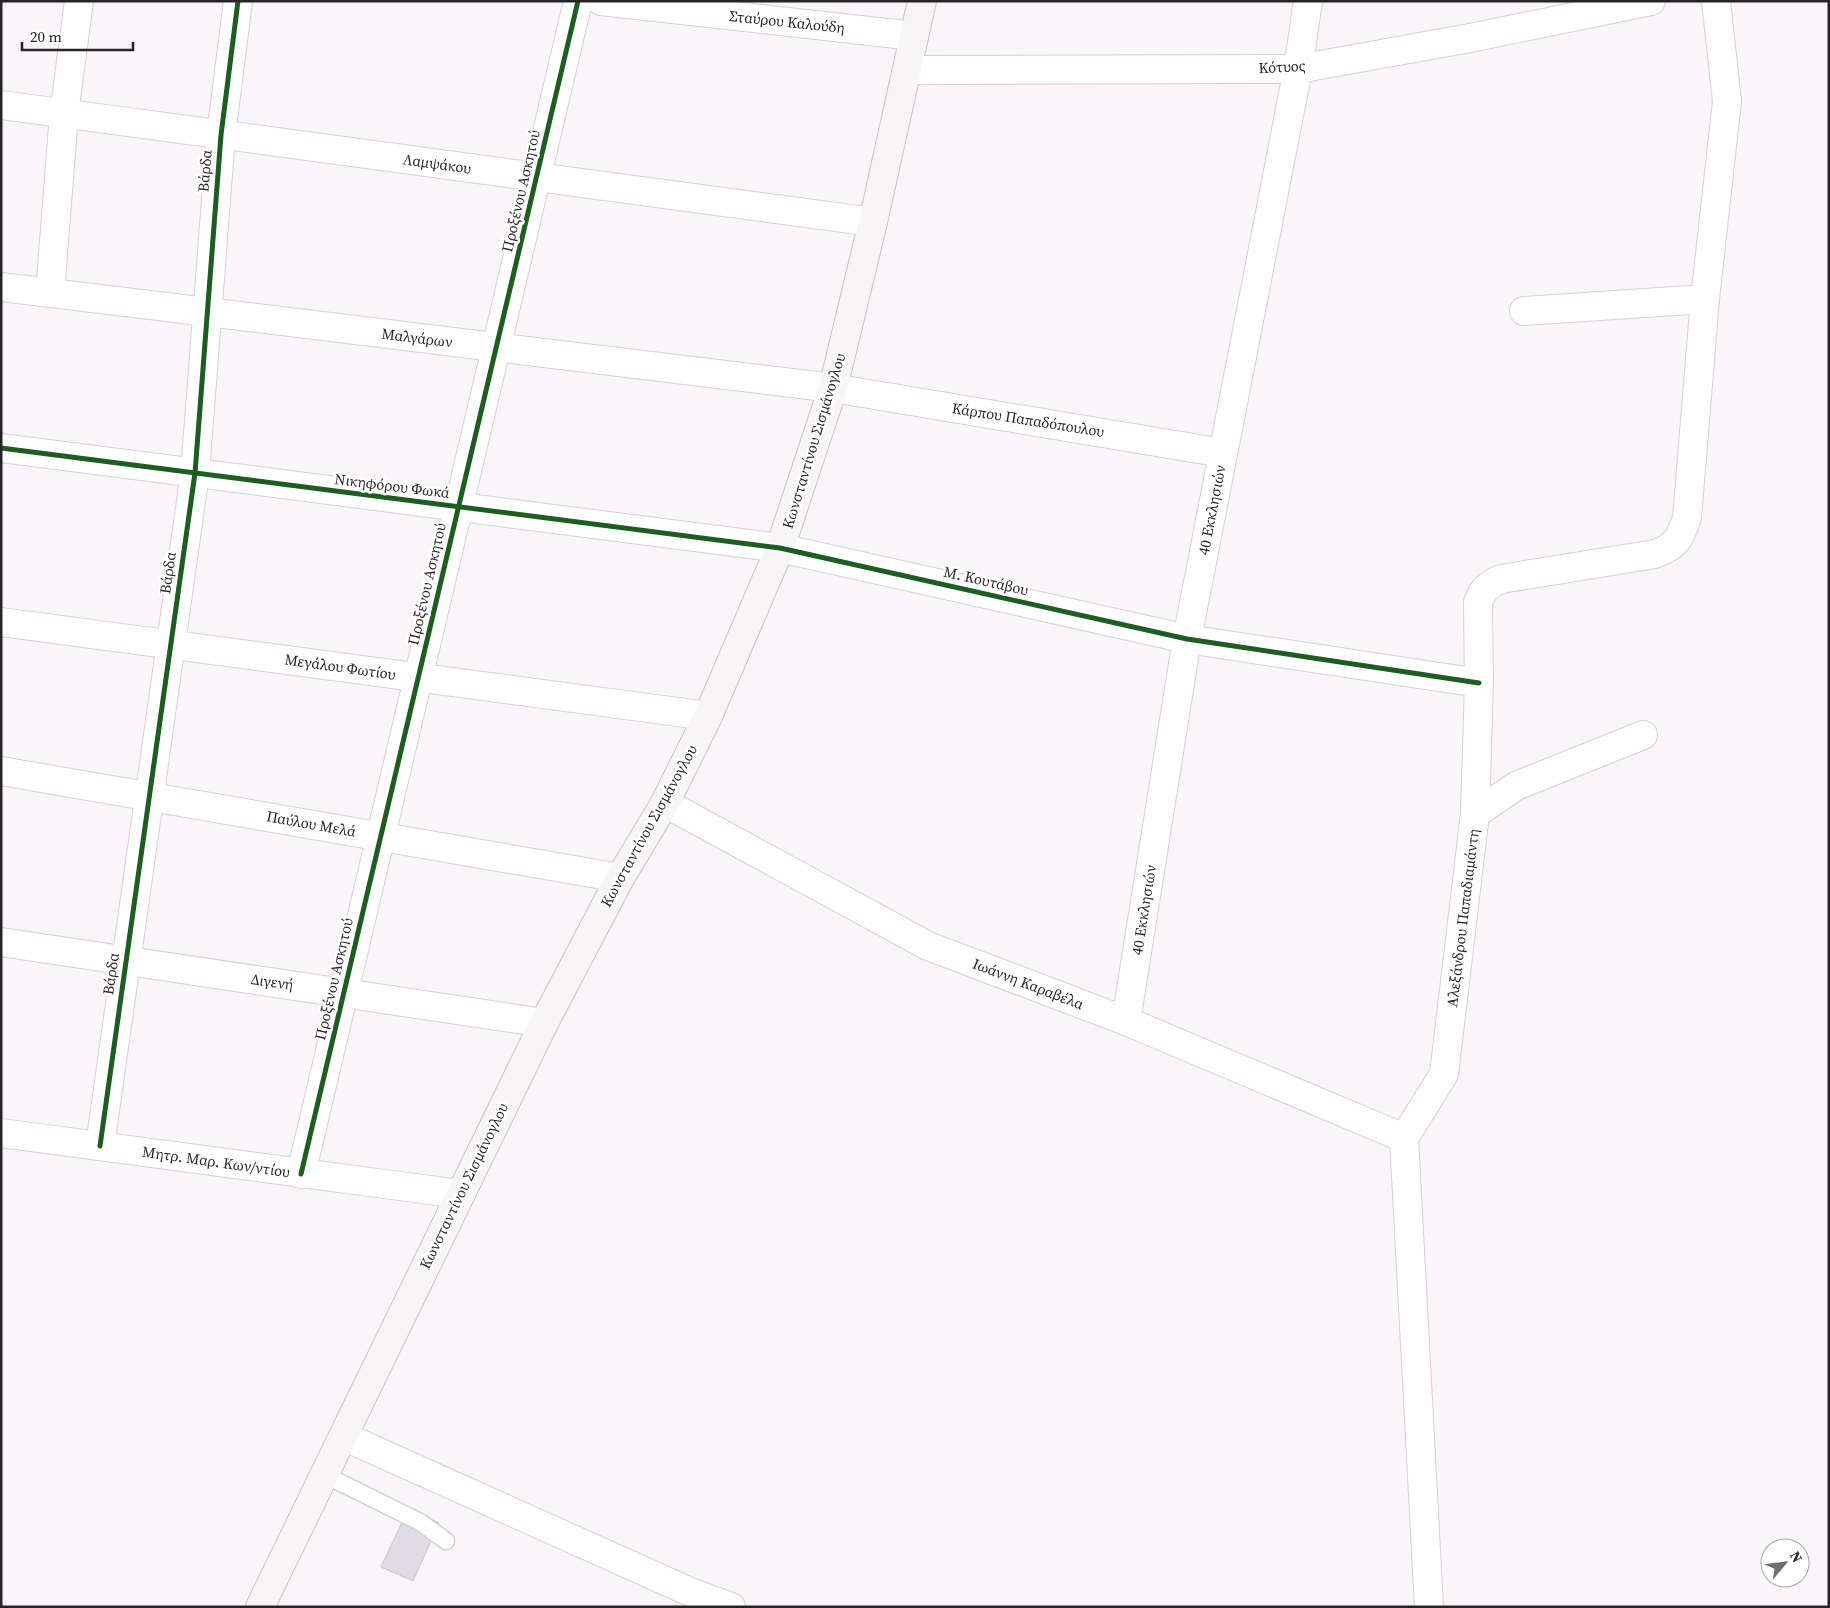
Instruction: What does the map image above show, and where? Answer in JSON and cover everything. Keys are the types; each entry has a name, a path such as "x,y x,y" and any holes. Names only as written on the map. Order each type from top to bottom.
{"main road":[{"name":"Κωνσταντίνου Σισμάνογλου","path":"260,1607 544,1023 620,878 665,803 708,716 780,548 832,388 873,222 922,1"}],"street":[{"path":"50,293 64,114 78,1"},
{"name":"Βάρδα","path":"100,1146 195,473 221,135 238,1"},
{"name":"Προξένου Ασκητού","path":"301,1174 578,1"},
{"name":"Σταύρου Καλούδη","path":"602,1 914,36"},
{"name":"40 Εκκλησιών","path":"1126,1021 1187,639 1298,68 1308,1"},
{"name":"Κότυος","path":"907,70 1298,68 1470,38 1651,1"},
{"path":"1475,814 1479,683 1478,602 1482,592 1491,583 1501,579 1655,554 1669,548 1681,536 1687,518 1704,299 1727,102 1716,1"},
{"name":"Λαμψάκου","path":"1,105 873,222"},
{"name":"Μαλγάρων","path":"1,287 832,388"},
{"path":"1524,311 1704,299"},
{"name":"Κάρπου Παπαδόπουλου","path":"832,388 1223,452"},
{"name":"Νικηφόρου Φωκά","path":"1,448 780,548"},
{"name":"Μ. Κουτάβου","path":"780,548 1187,639 1479,683"},
{"name":"Μεγάλου Φωτίου","path":"1,622 708,716"},
{"name":"Αλεξάνδρου Παπαδιαμάντη","path":"1404,1138 1444,1074 1475,814 1516,786 1644,735"},
{"name":"Παύλου Μελά","path":"1,771 620,878"},
{"name":"Ιωάννη Καραβέλα","path":"665,803 928,946 1126,1021 1404,1138"},
{"name":"Διγενή","path":"1,942 544,1023"},
{"name":"Μητρ. Μαρ. Κων/ντίου","path":"1,1133 460,1194"},
{"path":"1404,1138 1429,1607"},
{"path":"343,1436 688,1591 731,1607"}],"lane":[{"path":"325,1475 420,1522 446,1541"}],"building":[{"path":"408,1509 439,1523 413,1581 381,1567"}],"cycle path":[{"path":"100,1146 195,473 221,135 238,1"},
{"path":"301,1174 578,1"},
{"path":"1,448 780,548 1187,639 1479,683"}]}
